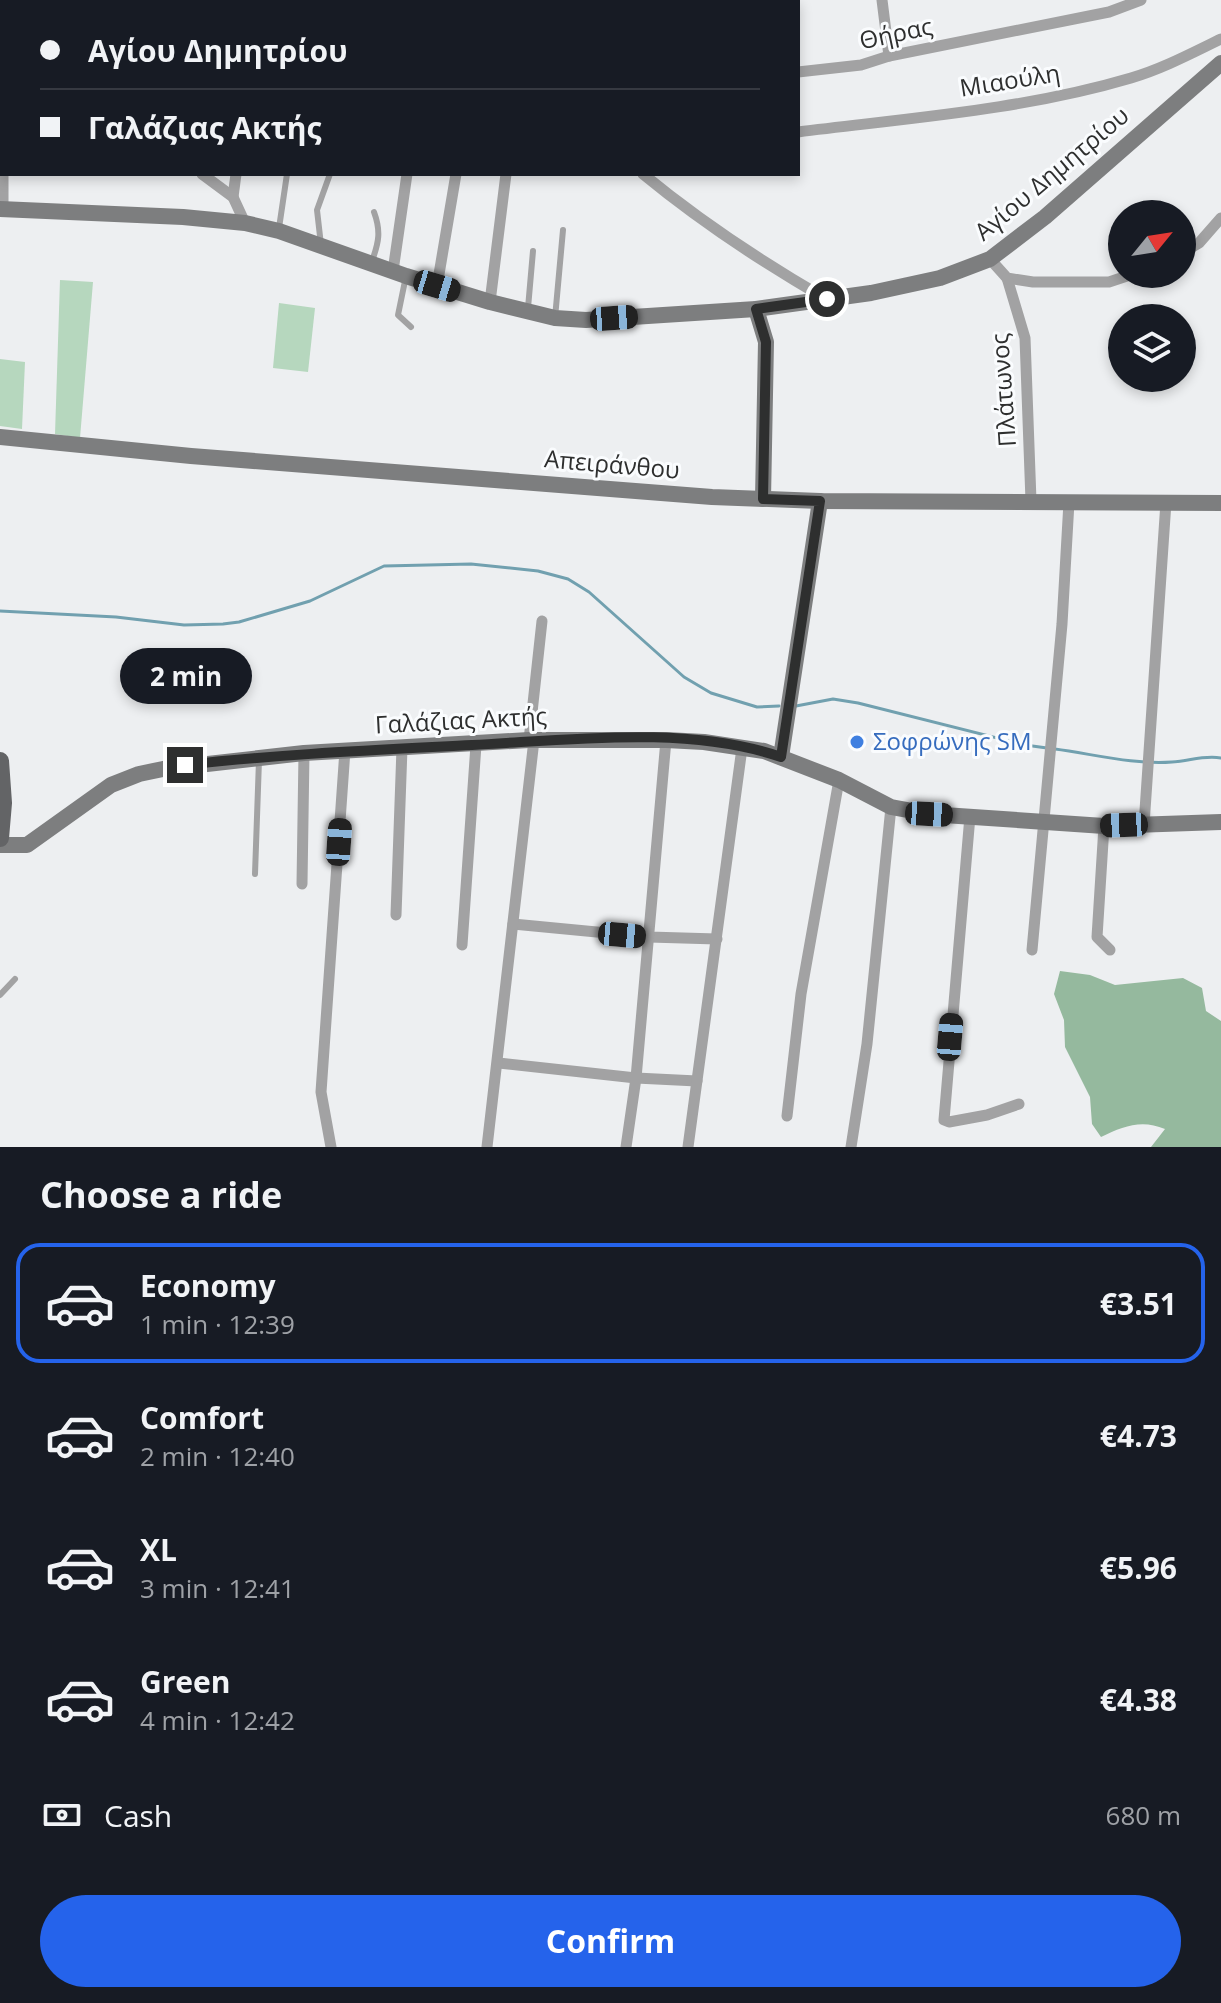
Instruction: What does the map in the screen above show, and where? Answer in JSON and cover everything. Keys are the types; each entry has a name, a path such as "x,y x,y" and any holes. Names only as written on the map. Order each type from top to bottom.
{"main road":[{"path":"0,761 3,803 0,838"}],"street":[{"path":"882,0 889,56"},
{"name":"Θήρας","path":"800,72 861,65 889,56 1109,12 1141,0"},
{"name":"Μιαούλη","path":"800,132 1000,106 1070,93 1134,77 1221,39"},
{"name":"Αγίου Δημητρίου","path":"2,209 183,217 245,223 279,231 437,286 555,318 586,320 756,309 871,293 940,278 990,259 1045,217 1221,63"},
{"path":"2,209 3,176"},
{"path":"205,176 233,197 245,223"},
{"path":"233,197 236,176"},
{"path":"399,273 407,176"},
{"path":"437,286 456,176"},
{"path":"490,302 506,176"},
{"path":"645,176 680,205 784,275 827,299"},
{"path":"1196,245 1221,218"},
{"path":"990,259 1007,278 1033,282 1108,282"},
{"name":"Πλάτωνος","path":"1007,278 1025,338 1031,501"},
{"path":"756,309 766,342 763,499"},
{"name":"Απειράνθου","path":"0,437 658,493 763,499 1221,503"},
{"path":"781,757 820,501"},
{"path":"1032,950 1062,624 1069,502"},
{"path":"1144,825 1166,502"},
{"path":"487,1147 499,1063 542,621"},
{"name":"Γαλάζιας Ακτής","path":"0,845 22,846 31,843 111,785 139,774 185,765 304,753 532,740 666,740 742,748 781,757 839,780 891,807 929,814 1104,826 1221,822"},
{"path":"626,1147 636,1078 666,740"},
{"path":"462,945 476,745"},
{"path":"396,915 402,748"},
{"path":"688,1147 742,748"},
{"path":"331,1147 321,1092 345,750"},
{"path":"302,884 304,753"},
{"path":"787,1116 801,994 839,780"},
{"path":"851,1147 867,1044 891,807"},
{"path":"970,816 944,1120 949,1122 987,1115 1019,1104"},
{"path":"1104,826 1097,937 1110,950"},
{"path":"513,924 649,937 717,939"},
{"path":"499,1063 636,1078 697,1081"}],"lane":[{"path":"279,231 287,176"},
{"path":"321,245 317,210 329,176"},
{"path":"371,264 379,242 379,226 374,212"},
{"path":"555,318 563,230"},
{"path":"528,312 533,251"},
{"path":"399,273 398,315 411,327"},
{"path":"255,874 259,757"},
{"path":"0,995 15,979"}],"green space":[{"path":"60,280 93,282 80,438 55,434"},
{"path":"279,303 315,308 308,372 273,368"},
{"path":"0,359 25,362 22,429 0,426"},
{"path":"1060,971 1090,975 1115,985 1183,978 1202,988 1206,1011 1221,1021 1221,1147 1151,1147 1165,1129 1148,1124 1125,1127 1101,1137 1092,1124 1090,1097 1065,1047 1064,1020 1054,994"}],"waterway":[{"path":"0,611 116,617 184,625 223,624 310,601 384,566 471,564 538,571 568,579 589,592 684,677 711,693 757,707 779,706"},
{"path":"796,706 833,699 858,703 1047,748"},
{"path":"1055,749 1143,762 1221,758"}],"place":[{"name":"Σοφρώνης SM","path":"857,742"}],"route":[{"path":"185,765 345,750 529,740 704,742 764,751 781,757 820,501 763,499 766,342 756,309 827,299"}]}
